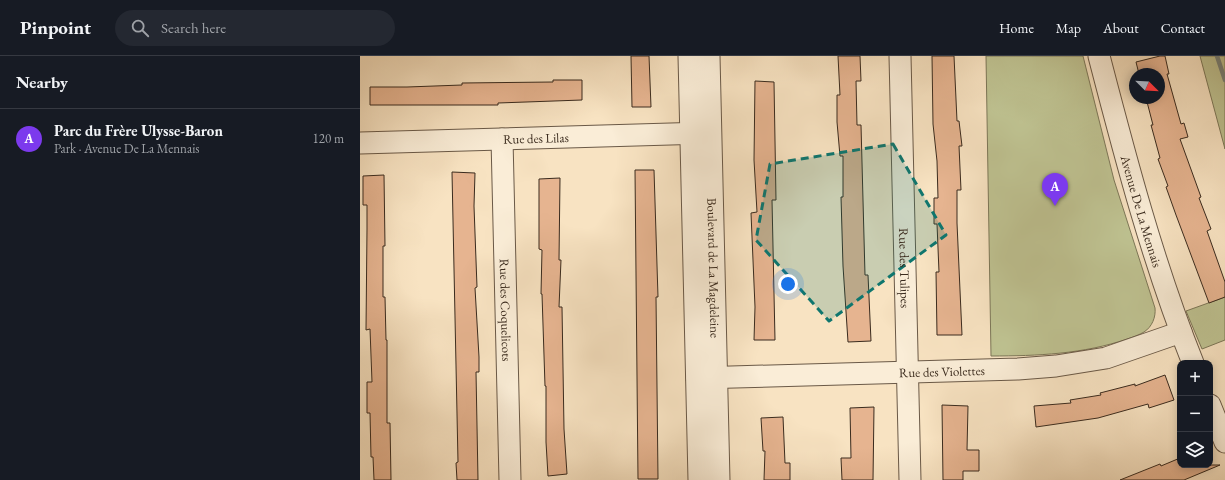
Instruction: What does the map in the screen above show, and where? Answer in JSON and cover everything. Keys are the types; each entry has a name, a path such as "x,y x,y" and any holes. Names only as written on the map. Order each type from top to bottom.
{"street":[{"name":"Boulevard de La Magdeleine","path":"689,56 701,133"},
{"name":"Boulevard de La Magdeleine","path":"709,56 701,133 707,378 719,480"},
{"name":"Rue des Tulipes","path":"900,56 910,480"},
{"name":"Avenue De La Mennais","path":"1099,56 1136,199 1192,360"},
{"name":"Rue des Lilas","path":"360,143 701,133"},
{"name":"Rue des Coquelicots","path":"502,139 510,480"},
{"name":"Rue des Violettes","path":"707,378 1018,369 1075,364 1106,358 1181,332"},
{"name":"Boulevard de La Magdeleine","path":"699,480 707,378"},
{"path":"1213,412 1225,442"}],"highlighted area":[{"path":"893,144 946,235 829,321 756,240 770,164"}],"green space":[{"path":"986,56 1083,56 1114,180 1155,308 1153,322 1144,332 1134,337 1111,344 1077,351 1043,355 991,356"},
{"path":"1200,56 1225,56 1225,149"},
{"path":"1225,297 1225,340 1202,349 1186,311"}],"building":[{"path":"631,56 649,56 651,107 632,107"},
{"path":"838,56 860,56 861,81 856,81 857,125 861,125 865,275 868,275 871,341 848,342 843,266 841,197 843,197 843,156 840,156 837,122 837,95 840,95"},
{"path":"932,56 954,56 957,121 959,121 962,146 959,146 961,190 957,190 957,223 962,335 937,335 936,272 939,272 937,224 934,224 934,198 938,198 937,161 933,124"},
{"path":"1165,56 1169,74 1167,74 1181,124 1184,123 1188,137 1180,139 1201,197 1199,198 1211,229 1207,231 1225,282 1225,297 1209,303 1166,187 1168,186 1158,159 1160,158 1151,125 1153,125 1148,104 1165,104 1165,68 1138,68 1136,62"},
{"path":"553,80 582,80 582,100 498,103 498,105 370,105 370,87 462,85 462,83 553,82"},
{"path":"755,81 774,82 776,200 772,200 775,340 754,340 755,307 751,213 757,212 754,160"},
{"path":"635,170 654,170 658,297 656,297 658,479 638,479"},
{"path":"452,172 475,173 474,206 477,287 475,288 479,357 479,372 476,372 478,480 457,480 456,463 458,462"},
{"path":"384,175 385,246 383,246 383,297 385,297 387,340 387,423 390,423 391,480 374,480 373,457 371,457 370,413 367,413 367,382 372,382 370,329 366,330 367,205 363,205 363,176"},
{"path":"560,178 559,260 561,260 559,307 562,307 564,429 567,474 548,476 546,442 546,386 541,294 542,250 539,249 539,179"},
{"path":"1165,375 1174,400 1149,408 1148,404 1098,418 1036,427 1034,406 1071,403 1070,400 1101,395 1100,393 1135,384 1135,386"},
{"path":"942,405 968,406 967,450 979,450 979,471 963,471 963,480 943,480"},
{"path":"874,407 873,480 842,480 841,458 851,458 850,408"},
{"path":"783,417 785,463 790,463 790,480 764,480 765,451 763,451 761,418"},
{"path":"1177,459 1177,468 1213,468 1184,480 1120,480 1160,464 1161,466"},
{"path":"1213,465 1220,465 1213,468"}],"waterway":[{"path":"1217,56 1225,80"}],"place":[{"name":"Parc du Frère Ulysse-Baron","path":"1055,206"}]}
